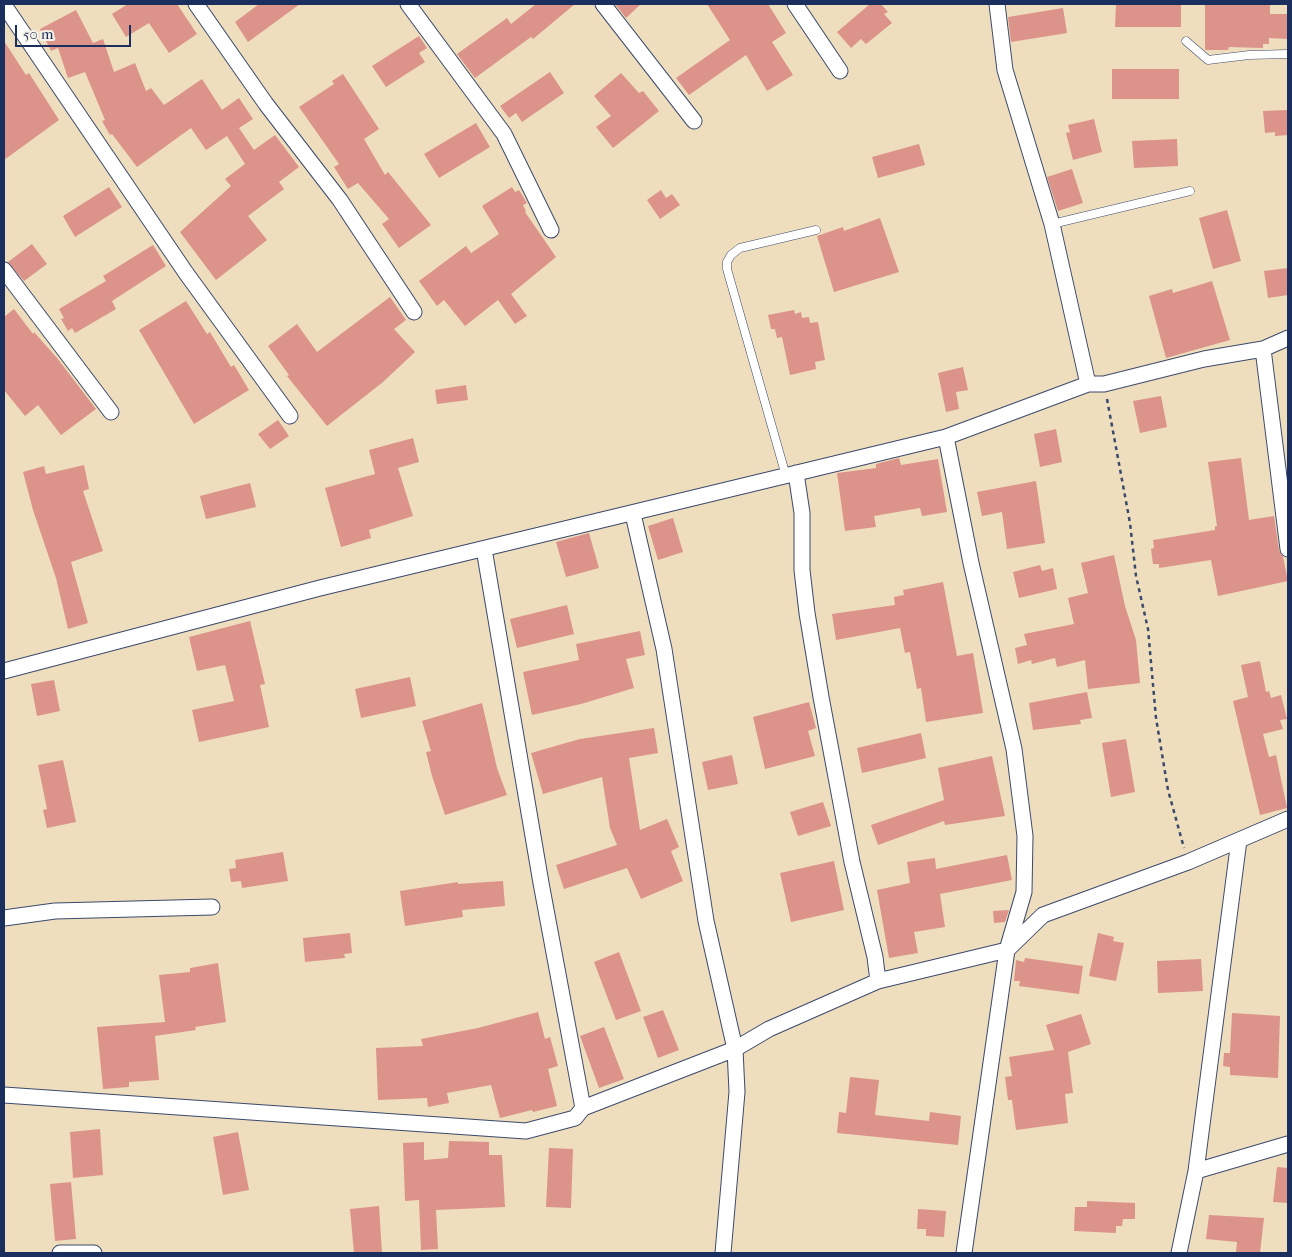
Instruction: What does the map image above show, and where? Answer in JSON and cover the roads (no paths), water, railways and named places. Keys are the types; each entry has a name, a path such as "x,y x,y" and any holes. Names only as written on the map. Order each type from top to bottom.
{"street":[{"path":"196,4 266,104 340,200 414,312"},
{"path":"408,4 504,134 552,230"},
{"path":"603,4 694,121"},
{"path":"795,4 840,71"},
{"path":"997,4 1005,70 1052,224 1088,384"},
{"path":"4,5 186,273 290,416"},
{"path":"4,270 111,412"},
{"path":"4,671 320,588 946,437 1088,384 1104,384 1204,359 1263,349 1288,338"},
{"path":"1263,349 1288,549"},
{"path":"946,437 971,563 1014,749 1025,836 1024,892 1007,950 964,1253"},
{"path":"791,475 802,513 802,570 821,697 852,862 875,957 878,981"},
{"path":"633,514 664,649 706,921 735,1049 737,1092 723,1253"},
{"path":"484,549 541,883 583,1108"},
{"path":"4,1095 526,1131 575,1118 583,1108 735,1049 768,1029 878,981 1007,950 1043,915 1188,862 1288,819"},
{"path":"1179,1253 1196,1171 1239,840"},
{"path":"4,918 56,911 212,907"},
{"path":"1196,1171 1288,1144"},
{"path":"60,1253 94,1253"}],"lane":[{"path":"1186,42 1208,60 1241,56 1288,54"},
{"path":"1052,224 1190,191"},
{"path":"791,475 727,269 727,262 731,255 740,248 816,230"}]}
